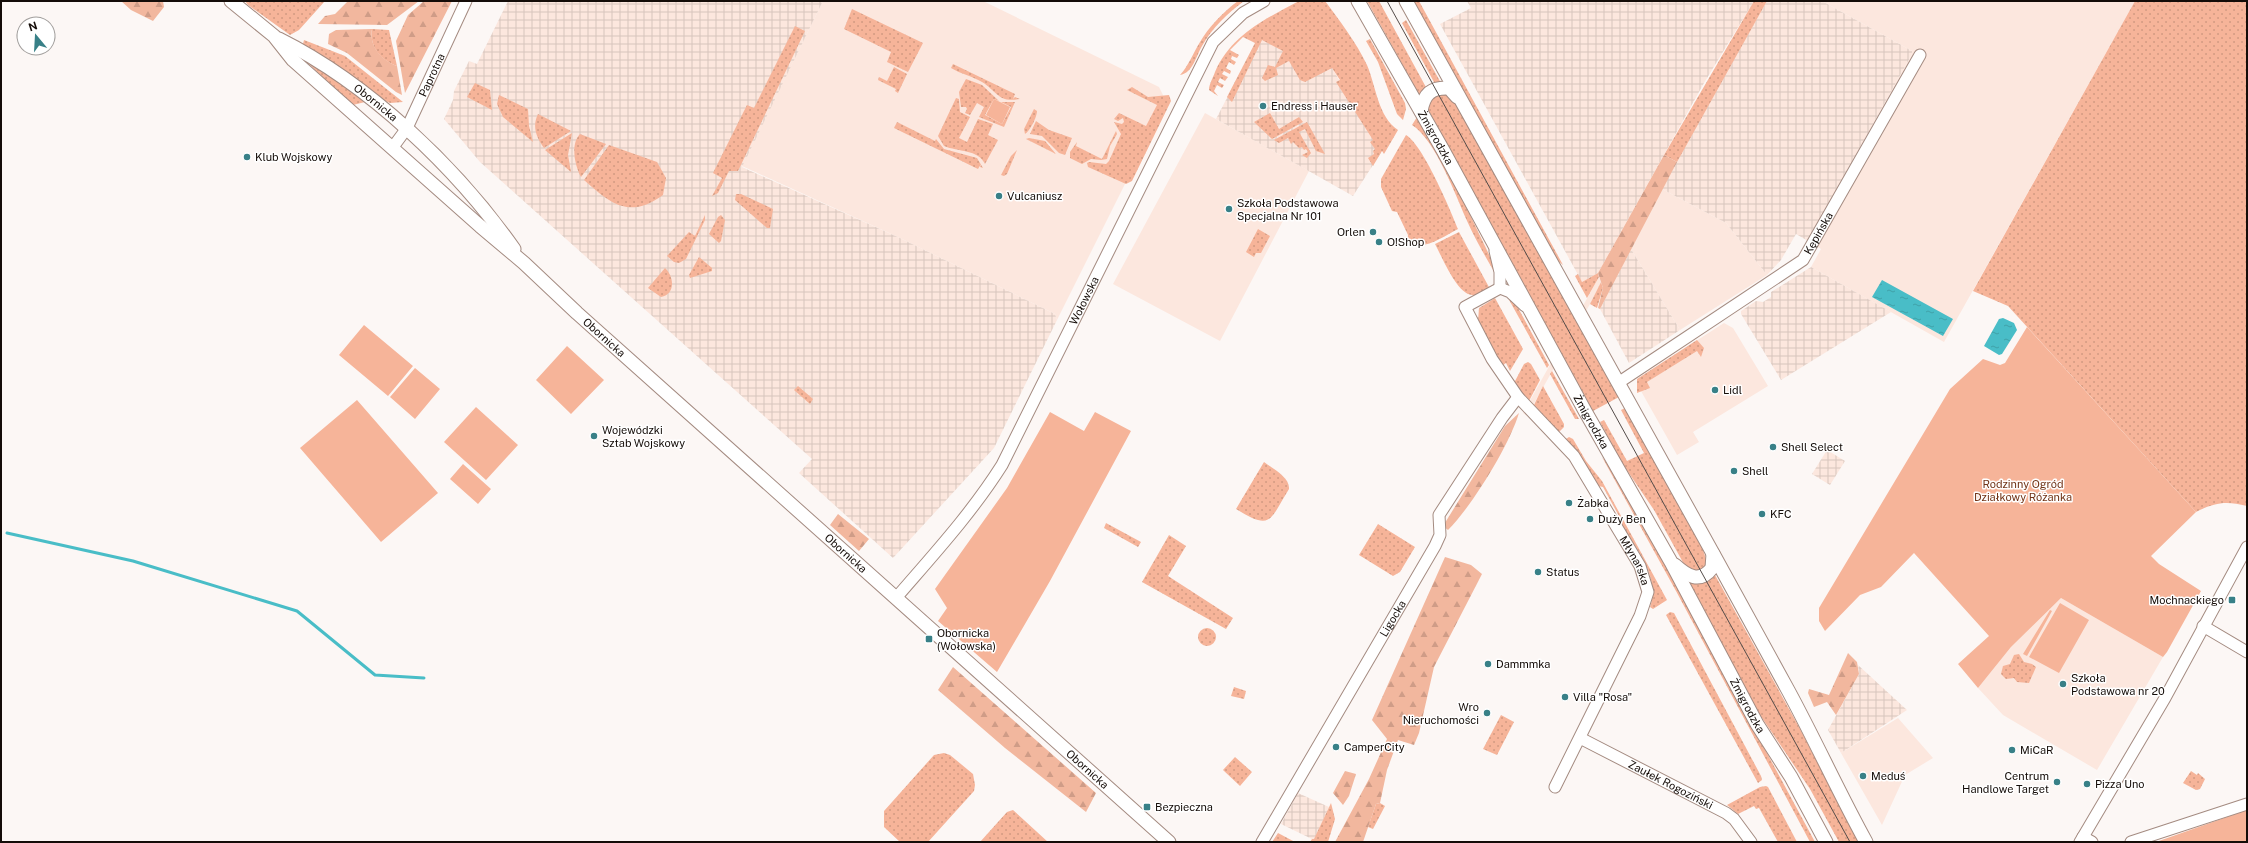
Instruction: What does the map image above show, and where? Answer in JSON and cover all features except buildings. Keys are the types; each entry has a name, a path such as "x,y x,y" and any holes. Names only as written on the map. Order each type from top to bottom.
{"main road":[{"name":"Obornicka","path":"231,1 274,36 293,60 393,147 480,226 524,263 577,313 1169,842"},
{"name":"Żmigrodzka","path":"1358,1 1422,112 1527,307 1671,562 1757,724 1790,777 1826,842"},
{"path":"1406,1 1713,554 1824,757 1838,790 1866,842"},
{"name":"Obornicka","path":"274,36 302,50 326,66 407,128 499,228 524,263"},
{"path":"1422,112 1423,100 1430,91 1436,88 1449,88 1462,101"},
{"path":"1671,562 1685,574 1694,578 1702,577 1712,568 1713,554"}],"street":[{"name":"Paprotna","path":"393,147 407,128 466,1"},
{"name":"Wołowska","path":"896,598 964,520 1002,465 1213,42 1243,14 1264,1"},
{"name":"Kępińska","path":"1618,382 1803,260 1920,55"},
{"path":"1493,245 1500,272 1500,288 1510,292 1527,307"},
{"name":"Młynarska","path":"1500,288 1465,307 1492,359 1518,397 1574,456 1640,566 1648,586 1646,603 1640,616 1555,787"},
{"name":"Ligocka","path":"1262,842 1435,546 1440,535 1439,516 1502,418 1518,397"},
{"path":"2085,840 2165,698 2247,547"},
{"path":"2204,626 2247,652"},
{"name":"Zaułek Rogoziński","path":"1580,738 1726,813 1734,819 1752,842"},
{"path":"2131,842 2247,804"}],"shaded area":[{"path":"508,1 823,1 742,167 900,238 1055,314 1057,320 994,448 893,558 799,473 812,459 480,162 444,119 453,100 454,91 469,61 477,64"},
{"path":"823,1 983,1 1159,87 1163,95 1125,184 1057,320 1055,314 900,238 742,166"},
{"path":"1467,1 1754,1 1704,83 1598,273 1582,282 1440,24 1471,8"},
{"path":"1767,1 1822,1 1912,51 1912,54 1808,241 1796,234 1781,260 1767,275 1726,223 1662,189 1700,118"},
{"path":"1822,1 2135,1 1944,342 1811,267 1821,249 1808,241 1912,54 1912,51"},
{"path":"1267,21 1332,68 1382,151 1353,196 1216,119"},
{"path":"1205,113 1309,171 1220,341 1113,284"},
{"path":"1662,189 1726,223 1767,275 1680,330 1631,249"},
{"path":"1631,249 1680,330 1629,363 1600,309"},
{"path":"1811,267 1891,312 1781,380 1741,314 1741,311 1756,301 1763,302 1771,297 1771,292"},
{"path":"1599,277 1601,282 1590,304 1527,416 1523,413"},
{"path":"1724,323 1733,328 1768,386 1693,432 1699,442 1677,455 1637,384 1637,379"},
{"path":"1827,450 1845,461 1830,485 1812,474"},
{"name":"Szkoła Podstawowa nr 20","path":"2061,598 2163,657 2097,770 2003,715 1978,688 2011,647"},
{"path":"1858,665 1907,710 1841,753 1828,730 1859,674"},
{"path":"1898,718 1933,758 1905,775 1882,825 1841,753"},
{"path":"1298,793 1329,807 1314,840 1281,824"}],"green space":[{"path":"121,1 163,1 164,7 153,21 131,10"},
{"path":"245,1 325,1 299,30 290,35 248,5"},
{"path":"348,1 419,1 387,25 318,24 325,16 335,14"},
{"path":"424,1 452,1 405,93 396,41 408,15"},
{"path":"1238,1 1244,1 1215,27 1202,46 1194,64 1188,71 1180,75 1207,31"},
{"path":"1299,1 1325,1 1348,32 1363,56 1382,109 1391,124 1398,130 1384,154 1382,151 1373,166 1368,158 1374,154 1373,151 1375,149 1370,142 1373,140 1336,82 1340,80 1332,68 1305,82 1300,80 1289,61 1276,68 1278,75 1265,81 1262,78 1268,65 1275,67 1283,51 1262,40 1232,102 1227,97 1255,43 1243,37 1230,50 1239,55 1237,58 1232,56 1231,59 1236,62 1234,65 1229,62 1226,68 1231,71 1230,74 1224,71 1222,74 1228,77 1225,81 1220,78 1218,82 1224,85 1222,88 1217,85 1214,91 1218,96 1209,90 1211,81 1222,59 1240,38 1250,29"},
{"path":"1367,1 1379,1 1427,89 1420,96"},
{"path":"1414,1 1419,1 1563,265 1557,260"},
{"path":"1754,1 1767,1 1677,162 1664,155"},
{"path":"2135,1 2247,1 2247,506 2233,503 2221,503 2209,506 2196,512 2008,306 1973,291"},
{"path":"852,9 923,43 908,72 887,62 891,52 844,29"},
{"path":"1406,20 1441,83 1435,84 1402,23"},
{"path":"795,26 805,31 738,171 729,171 718,193 712,196 722,178 713,173 747,105 754,108"},
{"path":"372,29 389,30 397,66 386,60 377,52 372,42"},
{"path":"372,29 373,42 378,52 386,60 397,66 402,95 396,92 347,53 328,44 329,34 336,30"},
{"path":"1370,39 1405,103 1406,109 1403,120 1397,114 1378,62 1366,41"},
{"path":"304,40 345,56 403,102 390,103 377,97 303,44"},
{"path":"298,54 365,101 365,102 353,105"},
{"path":"953,64 1015,94 1013,99 1015,97 1020,99 1013,100 999,96 982,82 951,68"},
{"path":"894,67 907,74 898,93 895,91 896,89 878,80 879,77 887,81"},
{"path":"966,79 982,85 999,101 994,99 985,115 1002,124 1011,107 1001,102 1015,102 1004,127 979,117 984,107 977,103 970,115 965,113 967,109 966,107 961,107 959,92"},
{"path":"475,83 490,90 492,110 467,97"},
{"path":"1132,87 1148,97 1169,95 1171,101 1132,181 1126,184 1088,167 1087,163 1106,164 1109,161 1121,134 1114,122 1122,124 1124,122 1123,118 1118,121 1114,119 1119,113 1146,126 1157,105 1127,90"},
{"path":"1445,93 1457,103 1619,397 1593,411 1429,111 1429,103 1433,97"},
{"path":"499,95 528,109 529,126 533,142 503,117 497,104"},
{"path":"956,98 959,99 960,112 970,117 959,138 967,142 978,119 993,124 988,135 998,140 985,164 982,159 973,153 944,146 938,136"},
{"path":"994,99 1010,107 1002,124 986,115"},
{"path":"1034,109 1037,111 1036,117 1031,127 1025,134 1024,129"},
{"path":"1270,113 1279,129 1299,117 1303,122 1272,139 1254,122"},
{"path":"538,114 571,131 544,148 539,140 535,127"},
{"path":"1417,117 1459,192 1496,269 1497,277 1471,230 1437,156 1421,132 1412,125"},
{"path":"1036,121 1049,130 1072,138 1065,155 1059,153 1042,136 1030,134"},
{"path":"897,122 935,141 936,139 944,149 977,158 981,164 978,169 894,128"},
{"path":"1307,122 1325,154 1316,151 1305,129 1299,132 1311,153 1307,158 1302,155 1308,152 1306,149 1304,150 1302,147 1299,148 1293,142 1291,144 1288,138 1279,143 1274,140"},
{"path":"1116,131 1117,134 1110,146 1107,159 1101,160 1091,159 1082,164 1070,158 1070,152 1077,142 1076,146 1102,159"},
{"path":"572,133 568,155 571,172 545,150"},
{"path":"580,134 606,144 581,177 574,155 575,143"},
{"path":"1406,135 1413,141 1428,164 1443,193 1458,229 1440,239 1426,244 1419,245 1407,241 1408,235 1397,212 1392,211 1381,187 1381,179"},
{"path":"1029,138 1045,141 1056,154 1026,139"},
{"path":"609,145 657,162 666,178 663,195 640,206 620,206 603,196 584,180"},
{"path":"1017,150 1007,174 1004,176 1001,175 1011,156"},
{"path":"1664,155 1677,162 1600,309 1598,308 1603,288 1598,273"},
{"path":"736,194 741,194 773,209 770,228 767,228 735,200"},
{"path":"705,215 705,220 686,259 679,263 674,262 667,256 689,232 695,236"},
{"path":"721,215 725,220 721,241 719,243 709,234 718,217"},
{"path":"1258,229 1270,236 1261,253 1256,253 1254,257 1246,252"},
{"path":"1459,232 1490,289 1479,294 1472,295 1466,293 1461,288 1450,274 1435,244"},
{"path":"699,257 712,268 712,271 690,278 689,275"},
{"path":"665,268 670,275 672,284 669,292 661,297 648,288"},
{"path":"1598,273 1599,277 1587,298 1575,276 1578,274 1582,282"},
{"path":"1601,282 1603,288 1597,308 1590,304"},
{"path":"1495,298 1523,349 1510,371 1506,363 1502,366 1478,321 1479,308"},
{"path":"1508,298 1516,304 1549,365 1547,368"},
{"path":"364,325 413,366 388,396 339,355"},
{"name":"Rodzinny Ogród Działkowy Różanka","path":"2027,327 2196,512 2151,556 2159,564 2201,591 2167,652 2163,657 2061,598 2011,647 1978,688 1958,664 1989,636 1914,553 1881,587 1860,595 1825,631 1819,621 1819,608 1950,389 1983,359 2000,365 2005,363"},
{"path":"1697,340 1704,348 1701,357 1697,351 1647,382 1650,388 1637,393 1637,379"},
{"path":"567,346 604,380 571,414 536,380"},
{"path":"1528,362 1531,364 1540,380 1529,401 1514,383 1524,364"},
{"path":"415,368 440,389 415,419 390,397"},
{"path":"1552,371 1579,419 1575,419 1550,374"},
{"path":"798,386 813,399 810,404 794,390"},
{"path":"1543,386 1564,424 1564,427 1559,432 1534,405"},
{"path":"357,400 438,493 381,542 300,448"},
{"path":"476,407 518,445 486,480 444,442"},
{"path":"1625,408 1702,547 1707,562 1705,568 1695,572 1685,566 1654,510 1622,463 1600,422 1604,420 1627,461 1644,453 1621,410"},
{"path":"1050,412 1084,431 1095,412 1131,431 1050,581 997,672 938,621 947,608 935,589 1007,488"},
{"path":"1519,413 1507,442 1489,475 1468,506 1448,530 1443,526 1505,426"},
{"path":"1569,437 1573,439 1586,461 1602,481 1667,600 1653,609 1650,607 1652,585 1645,563 1620,523 1620,518 1603,487 1598,486 1566,439"},
{"path":"1602,457 1609,466 1674,581 1815,842 1810,842 1676,591"},
{"path":"1264,462 1284,477 1289,485 1289,489 1273,515 1263,521 1248,516 1236,509"},
{"path":"463,464 491,489 478,504 450,479"},
{"path":"838,514 869,539 859,551 830,525"},
{"path":"1106,523 1141,542 1138,547 1104,528"},
{"path":"1378,524 1415,547 1400,572 1393,576 1359,555"},
{"path":"1169,535 1186,546 1168,576 1233,618 1226,629 1142,582"},
{"path":"1445,557 1471,565 1482,574 1434,667 1419,733 1414,745 1398,740 1387,770 1380,803 1376,804 1363,842 1335,842 1369,779 1387,739 1372,720"},
{"path":"1715,575 1799,727 1859,842 1839,842 1810,789 1758,712 1690,583 1706,582"},
{"path":"2060,603 2089,620 2059,673 2029,657"},
{"path":"2050,610 2052,611 2027,656 2023,654"},
{"path":"1670,612 1674,613 1761,776 1762,780 1758,783 1666,615"},
{"path":"1207,628 1213,631 1216,637 1213,643 1207,646 1201,643 1198,637 1201,631"},
{"path":"1848,653 1857,662 1859,674 1836,715 1827,702 1814,707 1808,693 1809,689 1829,695"},
{"path":"2019,654 2024,662 2032,664 2036,667 2029,683 2017,682 2014,678 2006,679 2001,674 2003,666 2010,664 2014,655"},
{"path":"953,667 1096,793 1086,812 1005,748 938,690"},
{"path":"1234,687 1246,691 1244,699 1231,696"},
{"path":"1501,715 1514,722 1497,755 1483,749"},
{"path":"944,753 950,755 973,774 975,785 974,791 928,842 900,842 884,827 884,811 934,755"},
{"path":"1235,757 1252,772 1240,786 1223,770"},
{"path":"1345,771 1356,774 1349,796 1343,805 1333,793"},
{"path":"2191,771 2197,775 2198,773 2205,779 2200,789 2196,790 2183,783"},
{"path":"1760,787 1768,787 1797,842 1778,842 1759,808 1756,809 1754,806 1738,814 1727,805"},
{"path":"1331,803 1335,819 1328,842 1310,842 1314,839"},
{"path":"1380,803 1385,806 1373,829 1368,827 1376,804"},
{"path":"1013,810 1048,842 980,842 1007,812"},
{"path":"2247,810 2247,842 2156,842"},
{"path":"1278,833 1295,842 1272,842"}],"water":[{"path":"1882,280 1953,319 1943,336 1872,297"},
{"path":"2003,318 2014,323 2017,330 2002,354 1999,355 1984,346 1999,319"}],"waterway":[{"path":"7,533 133,561 297,611 375,675 424,678"}],"tram line":[{"path":"1387,1 1850,842"}],"place":[{"name":"Endress i Hauser","path":"1263,106"},
{"name":"Klub Wojskowy","path":"247,157"},
{"name":"Vulcaniusz","path":"999,196"},
{"name":"Szkoła Podstawowa Specjalna Nr 101","path":"1229,209"},
{"name":"Orlen","path":"1373,232"},
{"name":"O!Shop","path":"1379,242"},
{"name":"Lidl","path":"1715,390"},
{"name":"Wojewódzki Sztab Wojskowy","path":"594,436"},
{"name":"Shell Select","path":"1773,447"},
{"name":"Shell","path":"1734,471"},
{"name":"Żabka","path":"1569,503"},
{"name":"KFC","path":"1762,514"},
{"name":"Duży Ben","path":"1590,519"},
{"name":"Status","path":"1538,572"},
{"name":"Mochnackiego","path":"2232,600"},
{"name":"Obornicka (Wołowska)","path":"929,639"},
{"name":"Dammmka","path":"1488,664"},
{"name":"Szkoła Podstawowa nr 20","path":"2063,684"},
{"name":"Villa \"Rosa\"","path":"1565,697"},
{"name":"Wro Nieruchomości","path":"1487,713"},
{"name":"CamperCity","path":"1336,747"},
{"name":"MiCaR","path":"2012,750"},
{"name":"Meduś","path":"1863,776"},
{"name":"Centrum Handlowe Target","path":"2057,782"},
{"name":"Pizza Uno","path":"2087,784"},
{"name":"Bezpieczna","path":"1147,807"}]}
